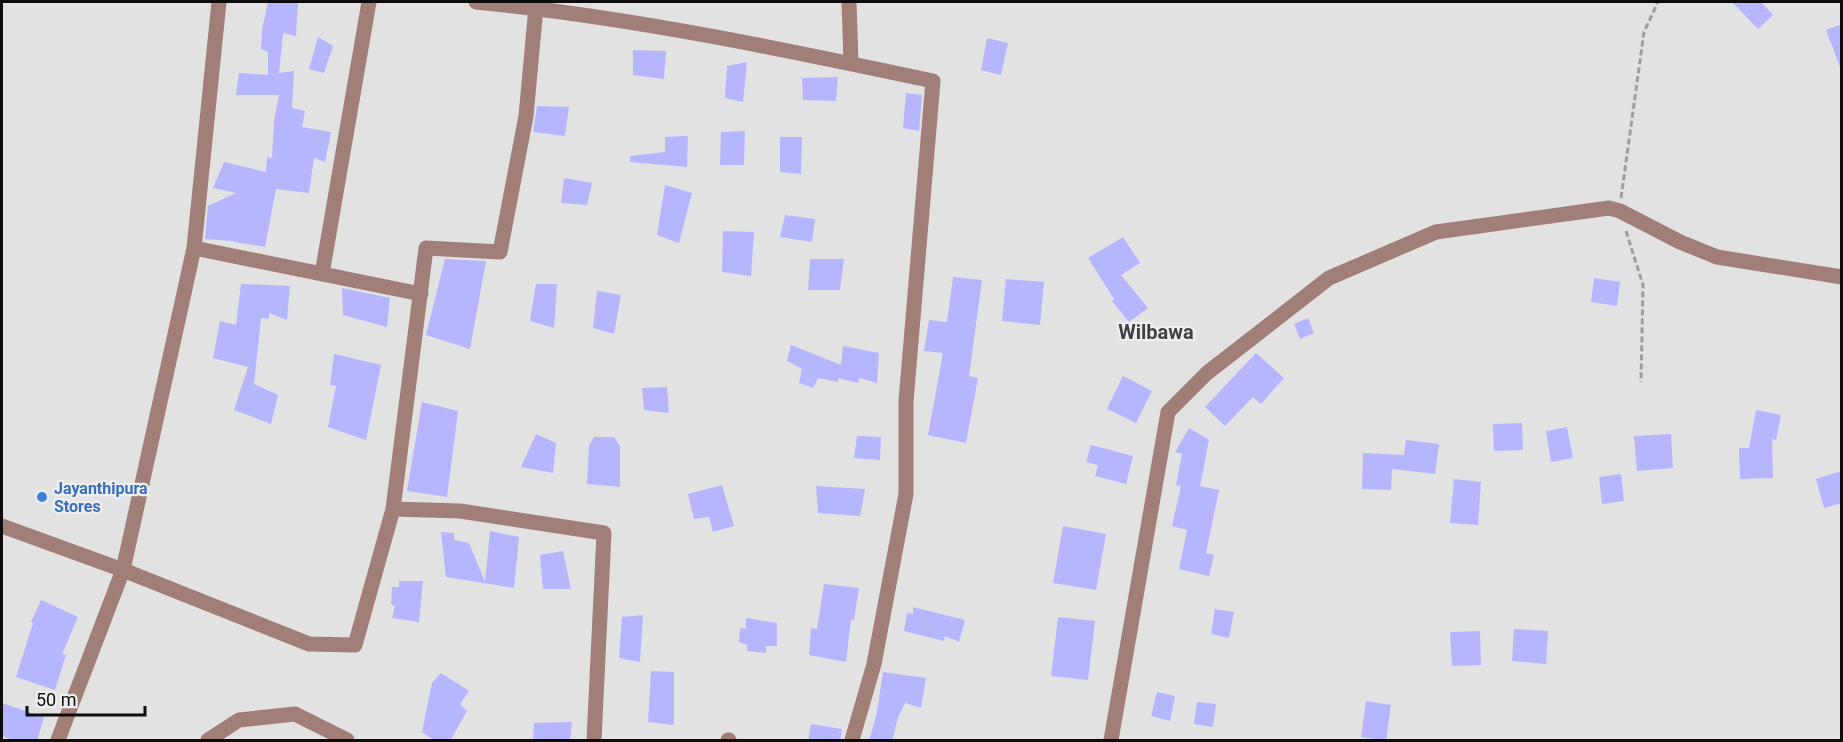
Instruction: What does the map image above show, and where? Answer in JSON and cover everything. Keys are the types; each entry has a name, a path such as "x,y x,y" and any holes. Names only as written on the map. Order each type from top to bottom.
{"street":[{"path":"58,741 123,570 194,248 219,2"},
{"path":"322,274 369,2"},
{"path":"476,2 536,8 746,41 933,81 906,401 906,494 874,664 852,741"},
{"path":"849,2 851,63"},
{"path":"2,526 123,570 309,644 355,645 393,509 426,248 500,252 526,116 536,8"},
{"path":"1112,741 1168,412 1208,373 1329,278 1436,232 1609,208 1620,211 1680,242 1717,257 1842,277"},
{"path":"194,248 421,294"},
{"path":"393,509 460,511 604,533 594,741"},
{"path":"208,741 239,720 295,714 347,741"}],"path":[{"path":"1641,382 1643,285 1620,211 1644,32 1658,2"}],"building":[{"path":"268,2 298,2 296,36 283,33 279,73 294,71 292,108 305,111 302,127 331,132 325,162 314,158 309,193 276,189 265,247 234,241 205,239 208,206 236,193 213,188 224,162 266,172 267,157 272,158 274,121 279,95 236,95 239,73 268,75 268,52 261,49 262,30"},
{"path":"1732,2 1761,2 1773,15 1758,29"},
{"path":"1842,24 1842,66 1840,67 1826,30"},
{"path":"318,37 333,46 324,73 309,69"},
{"path":"987,38 1008,43 1001,75 981,70"},
{"path":"633,50 666,51 664,79 633,75"},
{"path":"747,62 743,102 725,98 727,66"},
{"path":"838,77 836,101 803,100 802,78"},
{"path":"906,93 922,95 919,131 903,128"},
{"path":"537,106 569,107 565,136 533,132"},
{"path":"745,131 744,165 720,165 721,132"},
{"path":"688,136 687,167 630,162 630,156 665,152 665,137"},
{"path":"780,137 802,137 801,174 780,172"},
{"path":"564,178 592,183 587,205 561,203"},
{"path":"665,185 692,193 679,243 657,235"},
{"path":"785,215 815,219 812,242 780,237"},
{"path":"723,231 754,232 751,276 722,272"},
{"path":"1123,237 1140,263 1121,275 1148,308 1129,322 1112,301 1114,299 1088,258"},
{"path":"445,259 486,261 470,349 426,335"},
{"path":"810,259 844,259 840,290 808,290"},
{"path":"953,277 982,280 969,376 978,378 966,443 928,435 943,353 924,351 929,320 947,322"},
{"path":"1594,278 1620,282 1617,306 1591,302"},
{"path":"1006,279 1044,282 1040,325 1002,321"},
{"path":"241,284 290,286 287,320 269,313 269,319 261,318 254,384 278,395 271,424 234,410 248,367 213,358 220,321 236,325"},
{"path":"536,284 557,284 554,328 530,321"},
{"path":"342,288 390,298 387,327 343,315"},
{"path":"597,291 621,295 614,334 593,328"},
{"path":"1308,318 1314,333 1300,339 1294,324"},
{"path":"791,345 841,365 843,346 879,353 877,383 860,378 858,383 838,378 838,382 818,378 813,388 799,383 802,369 787,361"},
{"path":"1256,353 1284,378 1261,404 1253,397 1225,426 1205,407"},
{"path":"334,354 381,365 366,440 328,427 336,386 330,385"},
{"path":"1123,376 1152,391 1136,423 1107,409"},
{"path":"667,387 669,413 644,410 642,388"},
{"path":"422,402 458,411 447,497 407,491"},
{"path":"1756,410 1781,415 1776,440 1772,439 1773,478 1740,479 1739,448 1749,448"},
{"path":"1522,423 1523,450 1494,451 1493,424"},
{"path":"1567,427 1573,458 1551,462 1546,431"},
{"path":"1189,428 1209,440 1200,486 1219,490 1206,553 1214,555 1209,576 1179,569 1187,530 1172,526 1181,486 1176,485 1182,454 1175,452"},
{"path":"536,434 556,443 553,473 521,467"},
{"path":"1671,434 1673,468 1637,471 1634,436"},
{"path":"857,436 881,437 880,460 854,458"},
{"path":"594,437 614,437 620,446 620,487 587,484 589,446"},
{"path":"1406,440 1439,444 1435,474 1392,469 1391,490 1362,489 1363,453 1404,455"},
{"path":"1091,445 1133,456 1126,484 1095,476 1098,465 1086,462"},
{"path":"1842,471 1842,503 1824,508 1816,479"},
{"path":"1621,474 1624,501 1602,504 1599,477"},
{"path":"1454,479 1481,482 1478,525 1450,523"},
{"path":"722,485 734,526 713,532 709,517 694,519 688,494"},
{"path":"816,486 865,489 860,516 818,513"},
{"path":"1063,526 1106,534 1096,590 1053,583"},
{"path":"490,531 519,537 514,588 446,577 441,532 454,533 454,540 469,543 485,582"},
{"path":"563,551 571,589 543,589 540,555"},
{"path":"399,581 423,581 419,622 392,618 395,606 391,604 392,587 399,587"},
{"path":"824,584 859,588 854,620 851,619 846,662 809,655 811,628 817,629"},
{"path":"41,600 78,617 62,654 66,655 55,690 16,677 33,623 31,622"},
{"path":"913,607 965,620 959,642 945,636 944,641 904,631 907,613 913,614"},
{"path":"1215,609 1234,612 1229,638 1211,634"},
{"path":"643,615 640,662 619,658 622,617"},
{"path":"1058,617 1095,621 1088,680 1051,676"},
{"path":"746,618 777,623 777,646 766,646 766,653 747,651 747,645 739,642 740,628 746,629"},
{"path":"1514,629 1548,631 1546,664 1512,661"},
{"path":"1480,631 1481,665 1452,666 1450,632"},
{"path":"651,671 674,672 674,725 648,722"},
{"path":"883,672 926,678 921,708 905,703 898,717 892,741 869,741 877,712"},
{"path":"441,673 469,691 460,704 467,711 450,741 435,741 422,732 432,683"},
{"path":"1157,692 1175,696 1170,721 1151,716"},
{"path":"1366,701 1391,705 1386,741 1361,737"},
{"path":"1197,702 1216,704 1213,727 1194,724"},
{"path":"2,703 44,717 37,741 15,741 2,736"},
{"path":"572,722 570,741 533,741 534,723"},
{"path":"811,724 842,729 840,741 808,741"}],"place":[{"name":"Jayanthipura Stores","path":"42,497"}],"district":[{"name":"Wilbawa","path":"1156,332"}]}
